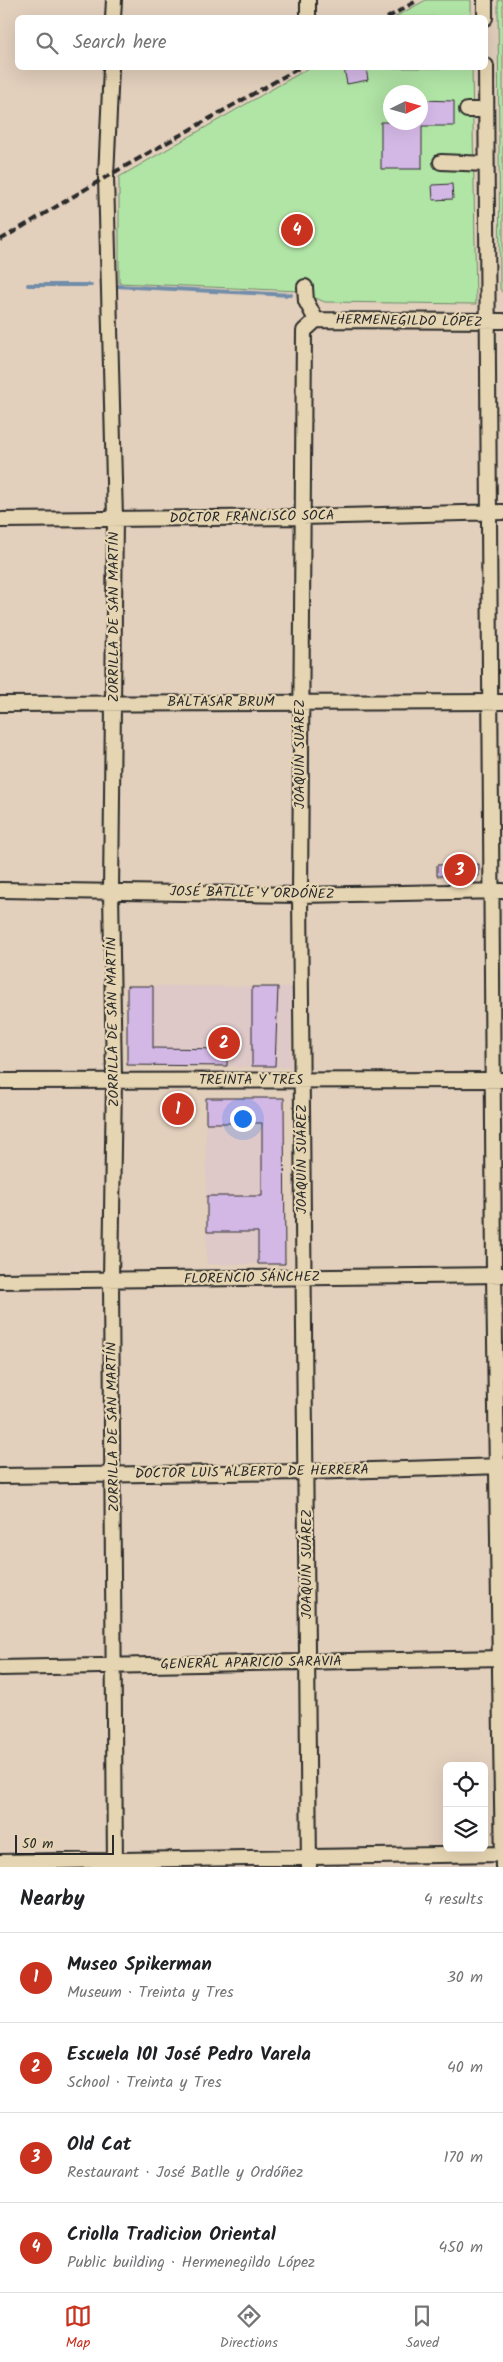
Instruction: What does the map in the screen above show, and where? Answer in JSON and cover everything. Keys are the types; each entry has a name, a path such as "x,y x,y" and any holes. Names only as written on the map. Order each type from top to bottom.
{"street":[{"path":"113,15 114,0"},
{"path":"308,0 308,15"},
{"path":"485,0 485,15"},
{"name":"ZORRILLA DE SAN MARTÍN","path":"111,70 106,177 114,518 111,891 114,1080 111,1280 114,1475 115,1863"},
{"path":"486,70 486,321 489,512 496,702 503,1867"},
{"path":"467,110 486,110"},
{"path":"441,162 486,164"},
{"name":"HERMENEGILDO LÓPEZ","path":"305,286 306,301 316,320"},
{"name":"HERMENEGILDO LÓPEZ","path":"304,331 316,320 503,321"},
{"name":"JOAQUÍN SUÁREZ","path":"304,331 300,895 303,1278 307,1472 309,1861"},
{"name":"DOCTOR FRANCISCO SOCA","path":"0,520 302,517 503,512"},
{"name":"BALTASAR BRUM","path":"0,704 496,702"},
{"name":"JOSÉ BATLLE Y ORDÓÑEZ","path":"0,890 300,895 497,891"},
{"name":"TREINTA Y TRES","path":"0,1081 497,1080"},
{"name":"FLORENCIO SÁNCHEZ","path":"0,1281 498,1275"},
{"name":"DOCTOR LUIS ALBERTO DE HERRERA","path":"0,1476 307,1472 500,1466"},
{"name":"GENERAL APARICIO SARAVIA","path":"0,1668 501,1658"},
{"path":"0,1862 309,1861 503,1854"}],"shaded area":[{"path":"127,986 292,987 291,1067 127,1065"},
{"path":"206,1098 284,1098 285,1264 207,1264"}],"green space":[{"path":"426,0 471,0 471,15 399,15"},
{"path":"498,0 503,0 503,293 500,289"},
{"path":"306,70 472,70 476,304 325,302 299,291 119,283 119,177"}],"building":[{"path":"344,70 366,70 368,80 347,84"},
{"path":"428,100 454,101 454,126 428,126"},
{"path":"381,122 383,122 383,130 422,130 422,169 381,169"},
{"path":"452,184 453,199 433,200 432,185"},
{"path":"479,864 479,876 437,876 437,865"},
{"path":"127,986 153,986 153,1048 227,1049 227,1066 127,1065"},
{"path":"252,987 278,987 275,1066 252,1066"},
{"path":"206,1098 284,1098 285,1264 258,1264 258,1232 207,1232 207,1196 262,1196 262,1123 206,1123"}],"waterway":[{"path":"28,285 91,285"},
{"path":"115,286 291,295"}],"railway":[{"path":"392,15 418,0"},
{"path":"0,240 106,177 295,70"}],"place":[{"name":"Criolla Tradicion Oriental","path":"297,230"},
{"name":"Old Cat","path":"460,870"},
{"name":"Escuela 101 José Pedro Varela","path":"224,1043"},
{"name":"Museo Spikerman","path":"178,1109"}]}
